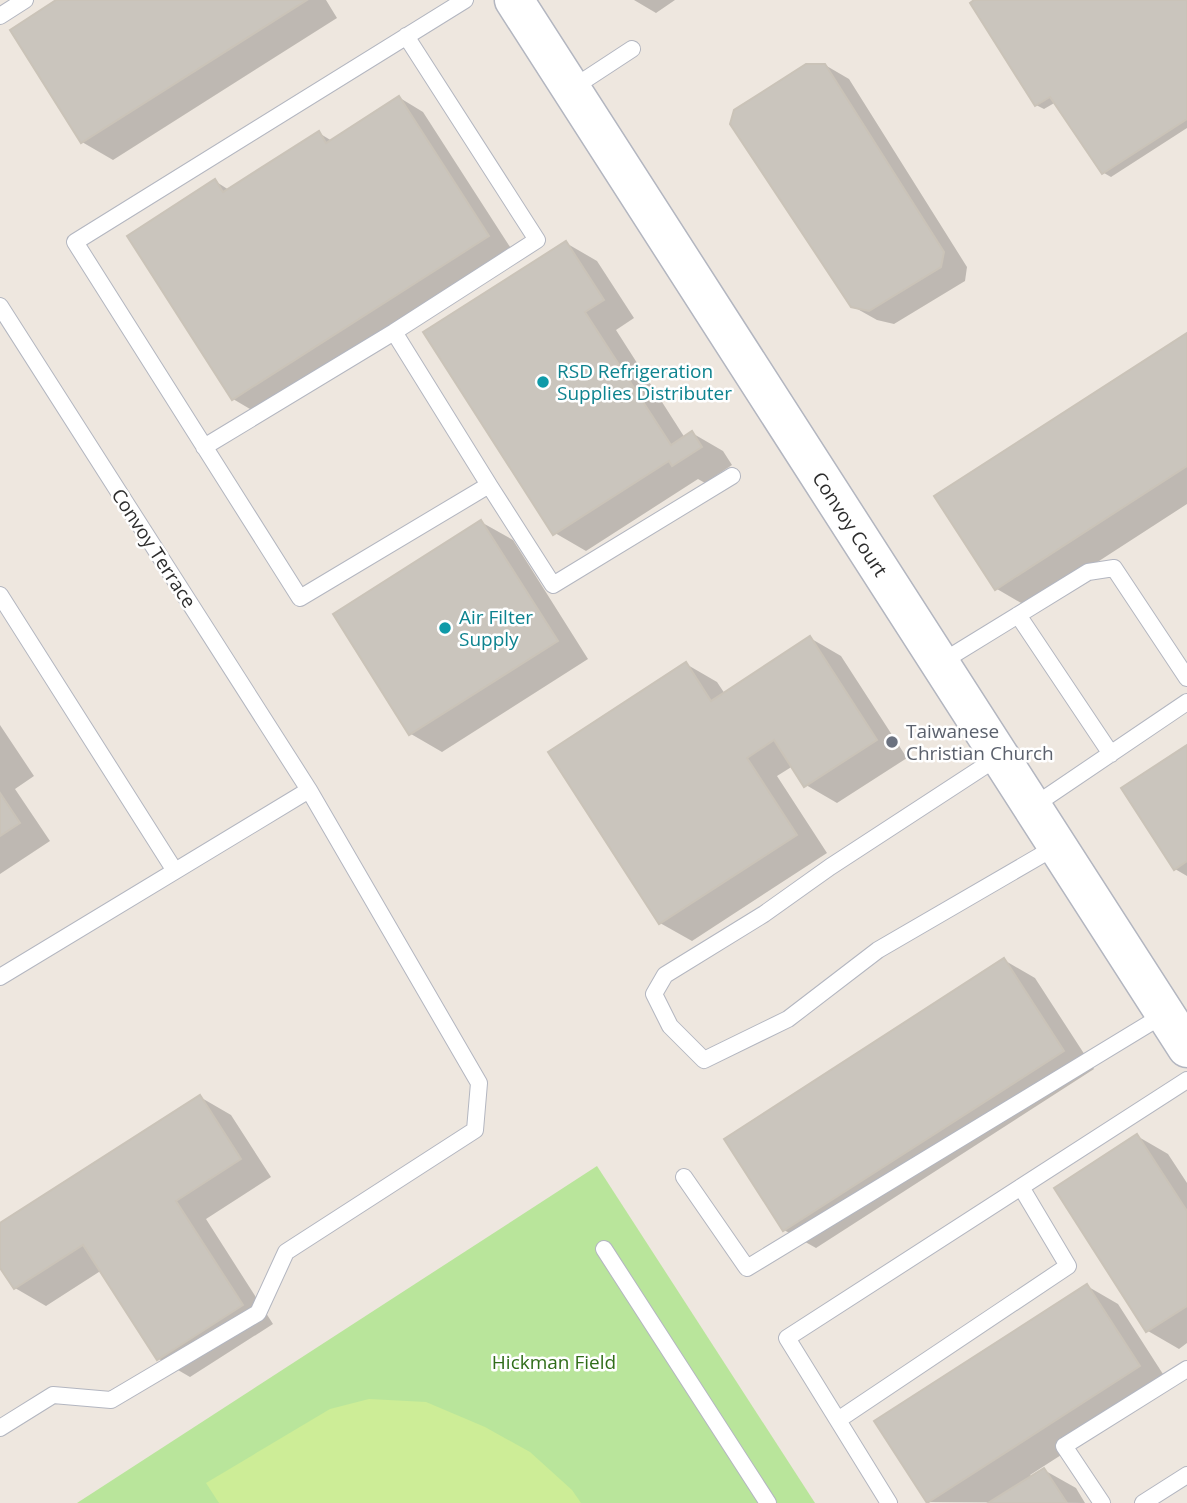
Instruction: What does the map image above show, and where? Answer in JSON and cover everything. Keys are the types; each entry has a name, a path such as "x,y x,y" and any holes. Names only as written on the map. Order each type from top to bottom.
{"street":[{"name":"Convoy Court","path":"514,0 1187,1048"}],"lane":[{"path":"0,16 25,0"},
{"path":"465,0 75,242 300,598 489,485"},
{"path":"204,447 394,332 537,240 407,36"},
{"path":"571,89 632,49"},
{"name":"Convoy Terrace","path":"0,306 309,790 479,1083 475,1130 286,1252 258,1313 111,1401 53,1395 0,1429"},
{"path":"394,332 553,585 732,477"},
{"path":"940,663 1088,572 1114,568 1187,678"},
{"path":"0,595 175,871"},
{"path":"1018,615 1111,754"},
{"path":"1032,807 1187,702"},
{"path":"1000,756 830,867 764,914 665,975 654,994 670,1026 704,1060 788,1019 878,950 1057,846"},
{"path":"0,977 309,790"},
{"path":"684,1177 747,1268 1165,1014"},
{"path":"889,1503 787,1338 1187,1080"},
{"path":"838,1420 1068,1266 1021,1187"},
{"path":"604,1249 768,1503"},
{"path":"1102,1503 1064,1446 1187,1368"},
{"path":"1143,1503 1187,1475"}],"green space":[{"name":"Hickman Field","path":"597,1166 815,1503 77,1503"},
{"path":"369,1399 426,1402 485,1427 530,1452 572,1490 581,1503 219,1503 206,1483 330,1409"}],"building":[{"path":"56,0 307,0 81,143 10,30"},
{"path":"974,0 1187,0 1187,119 1102,174 1050,97 1035,106 970,3"},
{"path":"806,64 825,64 944,252 941,267 869,311 851,307 730,124 734,110"},
{"path":"399,96 489,236 232,400 127,236 215,179 223,192 319,131 326,143"},
{"name":"RSD Refrigeration Supplies Distributer","path":"566,241 604,300 585,312 671,445 692,431 702,447 672,466 669,461 553,535 423,332"},
{"path":"1187,333 1187,466 995,590 934,496"},
{"name":"Air Filter Supply","path":"481,520 558,641 409,735 333,614"},
{"path":"810,636 877,740 804,787 774,740 747,758 797,835 659,924 548,752 686,662 711,701"},
{"path":"1187,745 1187,861 1174,870 1121,788"},
{"path":"0,793 20,823 0,836"},
{"path":"1004,958 1064,1051 783,1231 724,1139"},
{"path":"200,1095 241,1159 176,1201 243,1305 157,1360 83,1245 14,1289 0,1268 0,1223"},
{"path":"1137,1134 1187,1211 1187,1306 1146,1332 1054,1188"},
{"path":"1087,1284 1140,1366 927,1503 874,1421"},
{"path":"1044,1468 1067,1503 988,1503"}],"place":[{"name":"RSD Refrigeration Supplies Distributer","path":"543,382"},
{"name":"Air Filter Supply","path":"445,628"},
{"name":"Taiwanese Christian Church","path":"892,742"}]}
